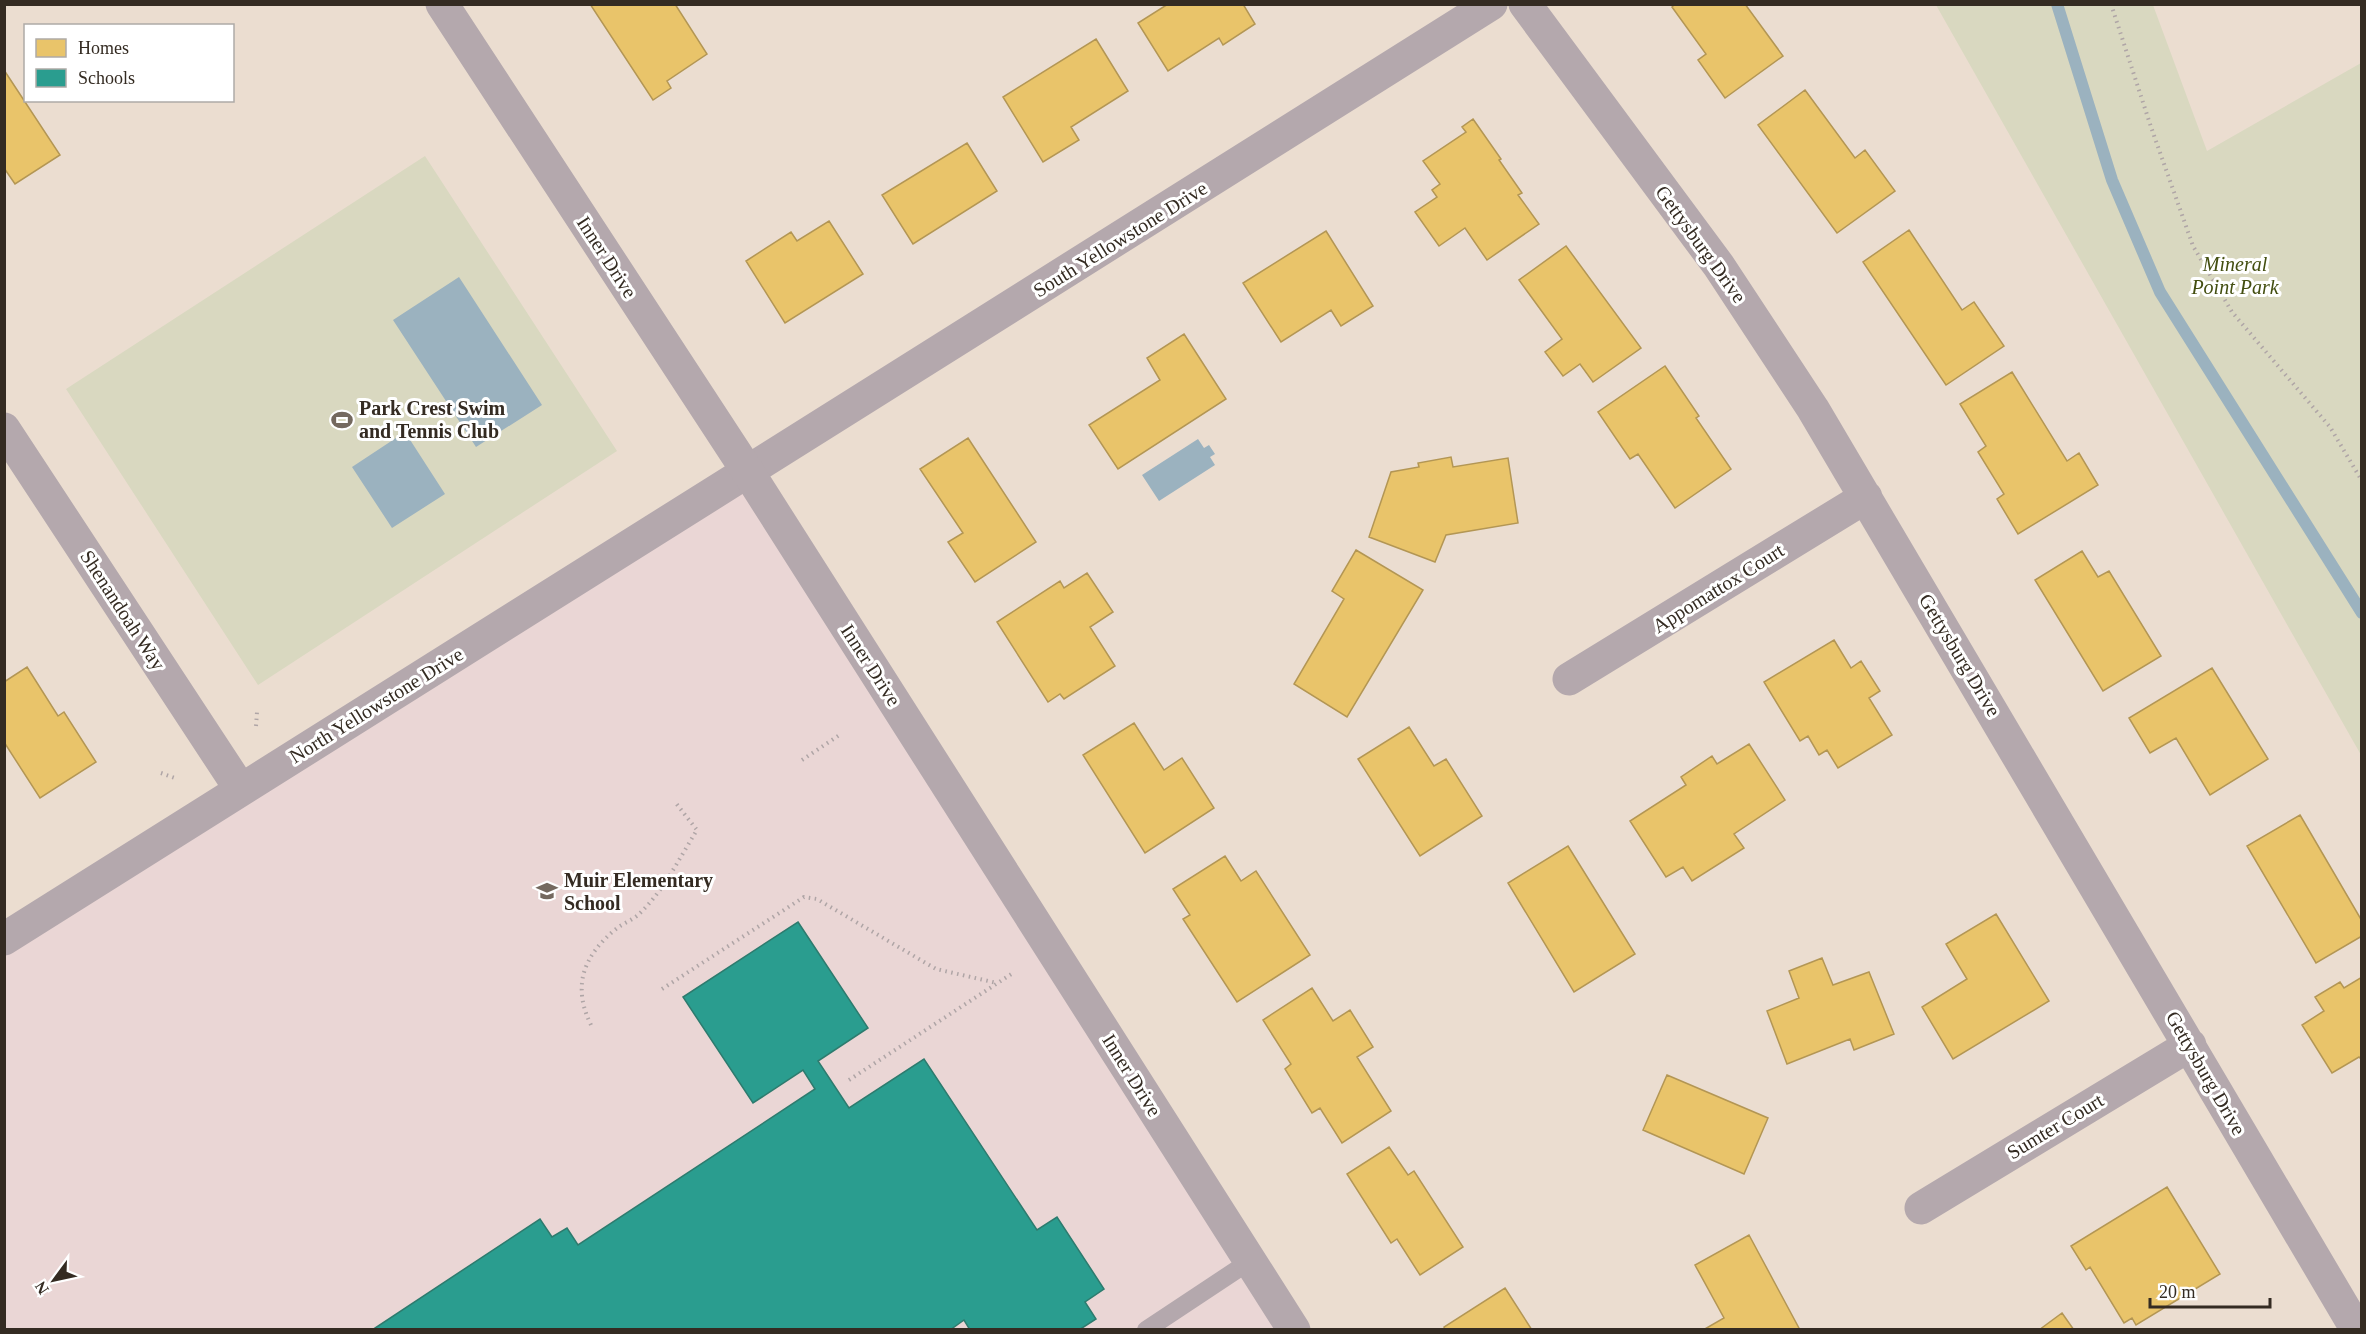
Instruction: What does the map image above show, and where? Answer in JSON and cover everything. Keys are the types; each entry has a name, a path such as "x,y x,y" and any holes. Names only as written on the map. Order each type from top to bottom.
{"street":[{"name":"Inner Drive","path":"442,4 748,472 1294,1329"},
{"name":"South Yellowstone Drive","path":"748,472 1491,4"},
{"name":"Gettysburg Drive","path":"1525,4 1719,266 1813,409 2356,1329"},
{"name":"Shenandoah Way","path":"4,429 241,790"},
{"name":"North Yellowstone Drive","path":"4,939 748,472"},
{"name":"Appomattox Court","path":"1569,679 1866,497"},
{"name":"Sumter Court","path":"1921,1208 2190,1045"}],"lane":[{"path":"1146,1329 1250,1261"}],"path":[{"path":"2111,4 2193,246 2232,312 2330,428 2361,481"},
{"path":"256,726 257,712"},
{"path":"802,760 841,734"},
{"path":"160,773 175,777"},
{"path":"591,1025 583,1009 580,995 582,978 588,961 599,945 617,928 639,914 659,889 697,830 675,802"},
{"path":"662,989 804,897 817,899 936,969 997,983"},
{"path":"849,1080 1013,973"}],"shaded area":[{"name":"Muir Elementary School","path":"748,472 1294,1330 5,1330 5,939"}],"green space":[{"name":"Mineral Point Park","path":"1936,5 2153,5 2207,151 2361,63 2361,755"},
{"name":"Park Crest Swim and Tennis Club","path":"425,156 617,451 258,685 66,389"}],"water":[{"path":"459,277 542,405 476,447 393,320"},
{"path":"405,432 445,494 392,528 352,467"},
{"path":"1198,439 1204,448 1209,445 1215,454 1210,457 1215,465 1159,501 1142,475"}],"building: Homes":[{"path":"590,4 675,4 707,54 667,81 671,88 653,100"},
{"path":"1168,4 1243,4 1255,24 1223,45 1219,38 1168,71 1138,23"},
{"path":"1675,4 1745,4 1783,56 1725,98 1698,60 1706,54 1672,7"},
{"path":"1096,39 1128,91 1071,127 1079,140 1043,162 1003,97"},
{"path":"4,70 60,155 15,184 4,168"},
{"path":"1805,90 1855,158 1865,150 1895,191 1837,233 1758,125"},
{"path":"1473,119 1501,159 1499,160 1522,193 1518,195 1539,224 1487,260 1465,228 1439,246 1415,212 1437,197 1432,190 1440,184 1423,161 1466,132 1462,127"},
{"path":"967,143 997,191 913,244 882,195"},
{"path":"829,221 863,274 785,323 746,261 791,232 797,241"},
{"path":"1909,230 1962,310 1974,302 2004,346 1946,385 1863,262"},
{"path":"1326,231 1373,306 1341,326 1331,310 1281,342 1243,283"},
{"path":"1566,246 1641,348 1593,382 1580,364 1563,376 1545,352 1562,339 1519,280"},
{"path":"1184,334 1226,399 1118,469 1089,425 1160,380 1147,358"},
{"path":"1665,366 1699,416 1696,418 1731,469 1675,508 1638,454 1630,459 1598,412"},
{"path":"2012,372 2067,461 2079,453 2098,485 2018,534 1997,499 2004,494 1978,452 1986,446 1960,404"},
{"path":"968,438 1036,542 975,582 948,542 963,533 920,469"},
{"path":"1451,457 1453,467 1508,458 1518,523 1446,535 1435,562 1369,537 1391,472 1419,467 1418,463"},
{"path":"1356,550 1423,590 1347,717 1294,684 1344,599 1332,591"},
{"path":"2082,551 2098,577 2109,571 2161,656 2103,691 2035,580"},
{"path":"1087,573 1113,612 1090,627 1115,666 1064,699 1060,694 1048,702 997,622 1060,581 1064,588"},
{"path":"1834,640 1851,668 1861,661 1880,691 1869,698 1892,735 1838,768 1827,750 1819,755 1808,736 1800,741 1764,682"},
{"path":"27,667 58,716 64,712 96,762 40,798 4,742 4,682"},
{"path":"2212,668 2268,759 2210,795 2176,738 2150,753 2129,718"},
{"path":"1134,723 1164,770 1182,758 1214,808 1145,853 1083,755"},
{"path":"1409,727 1434,766 1446,759 1482,816 1420,856 1358,759"},
{"path":"1749,744 1785,800 1734,834 1744,848 1692,881 1683,867 1666,877 1630,821 1686,785 1681,777 1712,756 1717,764"},
{"path":"2300,815 2362,921 2362,936 2316,963 2247,846"},
{"path":"1568,846 1635,954 1574,992 1508,883"},
{"path":"1225,856 1241,881 1256,871 1310,955 1237,1002 1183,919 1190,915 1173,889"},
{"path":"1996,914 2049,1001 1953,1059 1922,1007 1967,979 1946,944"},
{"path":"1822,958 1833,985 1869,972 1894,1034 1854,1050 1850,1039 1787,1064 1767,1011 1799,998 1789,971"},
{"path":"2362,977 2362,1060 2359,1057 2332,1073 2302,1025 2324,1011 2315,997 2340,982 2344,988"},
{"path":"1312,988 1333,1021 1350,1010 1373,1047 1357,1057 1391,1111 1342,1143 1320,1108 1312,1113 1285,1069 1291,1064 1263,1020"},
{"path":"1667,1075 1768,1118 1744,1174 1643,1130"},
{"path":"1389,1147 1408,1175 1414,1171 1463,1247 1420,1275 1397,1239 1391,1243 1347,1174"},
{"path":"2167,1187 2220,1274 2136,1325 2132,1318 2124,1323 2090,1267 2086,1270 2071,1246"},
{"path":"1749,1235 1800,1330 1703,1330 1724,1318 1695,1265"},
{"path":"1505,1288 1532,1330 1445,1330 1444,1327"},
{"path":"2062,1313 2074,1330 2039,1330"}],"building: Schools":[{"path":"798,922 868,1028 818,1061 849,1108 924,1059 1037,1230 1057,1217 1104,1289 1085,1302 1096,1319 1079,1330 970,1330 964,1320 950,1330 372,1330 540,1219 552,1237 567,1228 578,1245 815,1089 803,1070 753,1103 683,997"}],"waterway":[{"path":"2057,4 2112,180 2160,292 2362,613"}],"place":[{"name":"Park Crest Swim and Tennis Club","path":"342,420"},
{"name":"Muir Elementary School","path":"547,891"}]}
